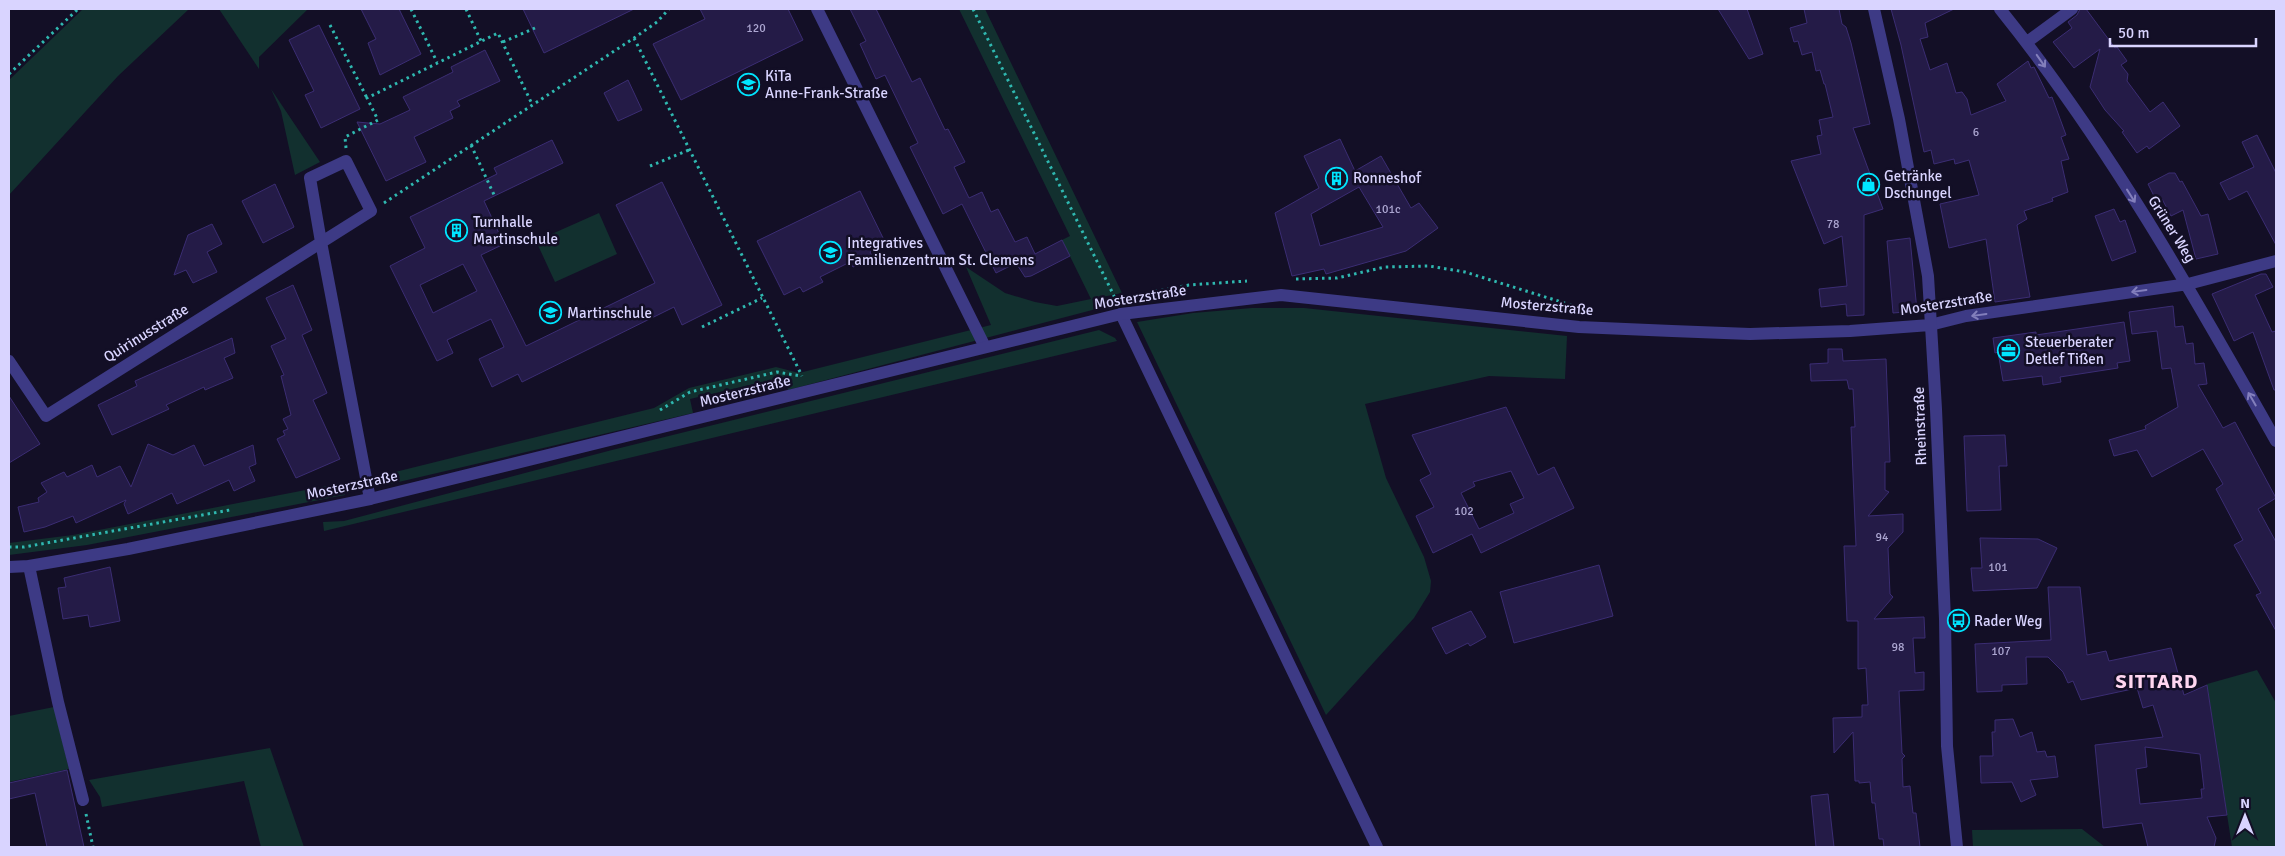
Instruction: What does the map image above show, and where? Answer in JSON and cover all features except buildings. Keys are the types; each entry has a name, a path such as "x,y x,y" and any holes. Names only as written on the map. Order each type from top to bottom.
{"street":[{"path":"816,9 985,347"},
{"name":"Rheinstraße","path":"1874,9 1899,119 1926,266 1945,619 1947,746 1957,847"},
{"name":"Grüner Weg","path":"2000,9 2027,42 2093,135 2188,284 2276,441"},
{"path":"2027,42 2072,9"},
{"path":"370,499 310,178 346,161 371,211"},
{"name":"Quirinusstraße","path":"9,361 46,416 371,211"},
{"name":"Mosterzstraße","path":"9,567 29,566 128,549 370,499 1121,314 1281,295 1579,327 1750,334 1850,331 1930,325 1966,316 2188,284 2276,262"},
{"path":"1121,314 1377,847"},
{"path":"29,566 58,702 83,800"}],"path":[{"path":"9,74 78,9"},
{"path":"411,9 437,62"},
{"path":"466,9 481,41"},
{"path":"371,211 634,38 657,22 669,9"},
{"path":"973,9 1121,314"},
{"path":"330,25 378,120 345,137 346,161"},
{"path":"503,42 535,28"},
{"path":"367,98 498,33 532,104"},
{"path":"634,38 808,392"},
{"path":"471,145 495,197"},
{"path":"650,166 689,150"},
{"path":"702,327 762,298"},
{"path":"83,800 93,847"}],"green space":[{"path":"83,9 189,9 118,76 9,195 9,80"},
{"path":"219,9 308,9 259,57 259,69"},
{"path":"959,9 985,9 1122,293 1092,299 1100,308 788,390 784,377 690,399 693,413 390,484 379,476 654,408 689,388 776,367 799,373 991,325 966,267 1005,293 1035,302 1057,306 1091,299 1062,240 1070,236"},
{"path":"271,89 320,162 295,175 281,111"},
{"path":"599,213 617,254 555,282 536,241"},
{"path":"1252,308 1304,308 1567,336 1565,379 1489,376 1365,404 1386,478 1424,557 1431,581 1430,592 1414,618 1326,715 1137,322 1193,313"},
{"path":"1099,330 1115,338 1117,341 324,531 323,522 344,521 612,450"},
{"path":"342,483 345,495 87,545 9,555 9,543 73,535"},
{"path":"2257,670 2276,703 2276,847 2232,847 2207,684"},
{"path":"54,707 69,769 9,782 9,716"},
{"path":"270,748 304,847 261,847 244,781 102,807 100,797 89,780"},
{"path":"2082,829 2105,847 1973,847 1972,830"}],"place":[{"name":"KiTa Anne-Frank-Straße","path":"749,85"},
{"name":"Ronneshof","path":"1337,178"},
{"name":"Getränke Dschungel","path":"1868,185"},
{"name":"Turnhalle Martinschule","path":"457,231"},
{"name":"Integratives Familienzentrum St. Clemens","path":"831,252"},
{"name":"Martinschule","path":"551,313"},
{"name":"Steuerberater Detlef Tißen","path":"2009,351"},
{"name":"Rader Weg","path":"1958,621"}],"district":[{"name":"SITTARD","path":"2157,681"}]}
